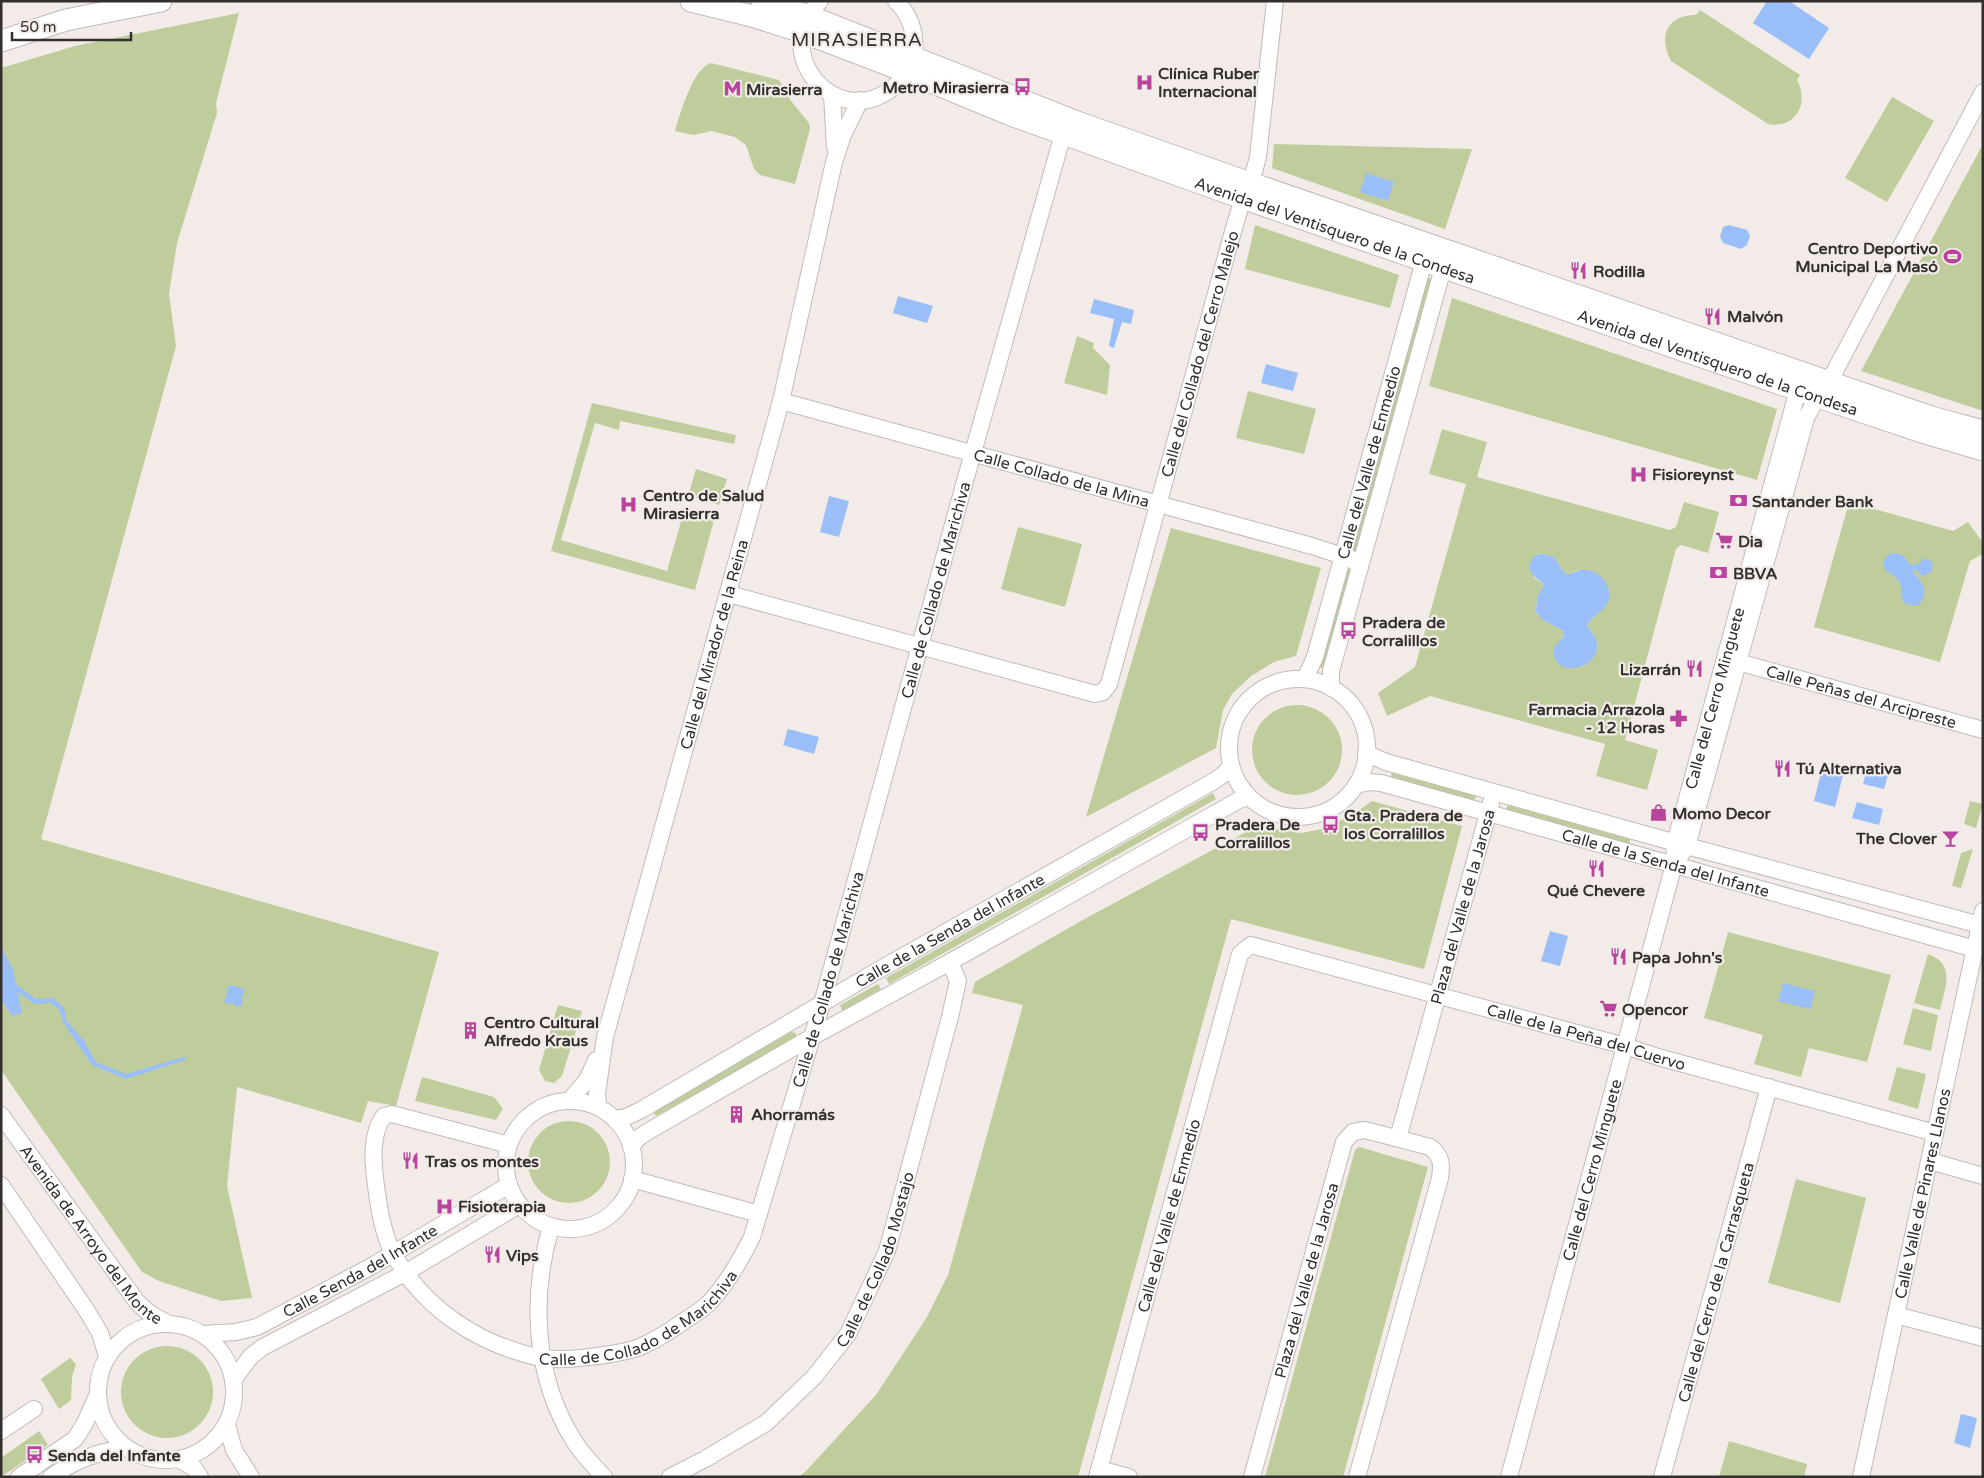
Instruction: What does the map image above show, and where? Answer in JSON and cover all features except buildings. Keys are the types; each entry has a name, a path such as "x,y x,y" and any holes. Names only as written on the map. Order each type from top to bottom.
{"main road":[{"path":"1,26 86,1"},
{"path":"1,41 66,20 161,1"},
{"name":"Avenida del Ventisquero de la Condesa","path":"690,1 752,16 812,13"},
{"name":"Avenida del Ventisquero de la Condesa","path":"762,1 812,13 910,65 1011,115 1070,128 1815,389 1926,433 1983,450"},
{"name":"Avenida del Ventisquero de la Condesa","path":"1436,257 1629,330 1815,389 1931,417 1983,432"}],"street":[{"path":"812,13 802,51 807,68 818,84 832,94 851,100 870,99 887,92 895,86 910,65 915,44 913,30 909,18 896,1"},
{"name":"Calle del Collado del Cerro Malejo","path":"921,646 1095,694 1103,692 1109,684 1157,503 1260,147 1275,1"},
{"name":"Calle del Cerro Minguete","path":"1681,844 1815,389 1983,92"},
{"name":"Calle del Mirador de la Reina","path":"832,94 835,132 834,162"},
{"name":"Calle del Mirador de la Reina","path":"598,1107 596,1094 606,1037 674,784 729,594 781,401 834,162 843,135 860,100"},
{"name":"Calle de Collado de Marichiva","path":"509,1145 392,1114 384,1116 378,1124 375,1136 375,1177 383,1224 393,1253 423,1296 461,1327 510,1349 542,1358 559,1359 611,1354 641,1347 672,1330 708,1304 736,1269 752,1237 760,1214 822,1004 973,454 1070,128"},
{"name":"Calle del Valle de Enmedio","path":"1304,679 1312,666 1342,555 1436,257"},
{"name":"Calle del Valle de Enmedio","path":"1331,688 1332,671 1360,567 1436,257"},
{"name":"Calle del Cerro Minguete","path":"1509,1477 1674,864 1738,662 1802,430 1813,405 1815,389"},
{"name":"Calle Collado de la Mina","path":"781,401 1342,555 1352,559 1360,567"},
{"path":"729,594 921,646"},
{"name":"Calle Peñas del Arcipreste","path":"1738,662 1983,730"},
{"path":"1304,679 1331,688 1354,708 1361,723 1366,739 1366,753 1362,773 1356,785 1345,798 1323,812 1310,816 1294,817 1279,815 1270,811 1249,797 1239,785 1231,766 1229,748 1230,734 1234,721 1245,704 1264,688 1275,683 1304,679"},
{"name":"Calle de la Senda del Infante","path":"1366,753 1386,762 1681,844 1981,918"},
{"name":"Calle de la Senda del Infante","path":"615,1119 633,1114 885,966 1214,781 1231,766"},
{"name":"Calle de la Senda del Infante","path":"1356,785 1369,782 1380,783 1975,949"},
{"name":"Plaza del Valle de la Jarosa","path":"1398,1138 1494,792"},
{"name":"Calle de la Senda del Infante","path":"632,1147 637,1139 647,1132 812,1037 1239,800 1249,797"},
{"name":"Calle Valle de Pinares Llanos","path":"1861,1477 1981,918"},
{"name":"Calle de la Peña del Cuervo","path":"1240,954 1251,945 1437,994 1935,1133"},
{"name":"Calle del Valle de Enmedio","path":"1098,1473 1240,954"},
{"name":"Calle de Collado Mostajo","path":"670,1477 766,1423 814,1377 848,1334 887,1251 958,981 950,962"},
{"name":"Calle del Mirador de la Reina","path":"569,1100 587,1080 606,1037"},
{"name":"Calle del Cerro de la Carrasqueta","path":"1662,1477 1769,1087"},
{"path":"569,1100 598,1107 615,1119 625,1132 632,1147 634,1167 626,1195 616,1210 602,1220 586,1227 568,1229 551,1226 534,1218 520,1205 509,1185 506,1165 509,1145 519,1127 533,1112 548,1105 569,1100"},
{"name":"Avenida de Arroyo del Monte","path":"1,1115 137,1302 148,1314 167,1323"},
{"name":"Plaza del Valle de la Jarosa","path":"1252,1477 1344,1142 1353,1132 1365,1130 1430,1147 1441,1158 1440,1178 1357,1477"},
{"path":"1930,1161 1983,1176"},
{"path":"632,1179 760,1214"},
{"path":"1,1185 87,1311 100,1333 107,1356"},
{"name":"Calle Senda del Infante","path":"203,1334 228,1333 258,1327 393,1253 509,1185"},
{"name":"Calle Senda del Infante","path":"234,1379 251,1356 263,1347 405,1272 520,1205"},
{"path":"551,1226 539,1280 539,1321 542,1358 556,1405 574,1442 604,1477"},
{"path":"1896,1315 1983,1338"},
{"path":"19,1477 74,1439 85,1423 97,1396 102,1368 107,1356 115,1345 132,1332 148,1326 167,1323 186,1326 203,1334 218,1346 228,1361 234,1379 234,1403 227,1426 215,1441 199,1453 180,1460 164,1461 144,1456 126,1448 110,1431 100,1409 97,1396"},
{"path":"1,1431 34,1409"},
{"path":"227,1426 234,1450 250,1477"},
{"path":"51,1477 69,1464 99,1452 126,1448"},
{"path":"180,1460 194,1468 200,1477"},
{"path":"1098,1473 1129,1477"}],"green space":[{"path":"1700,10 1800,75 1797,80 1801,89 1801,106 1798,113 1792,119 1778,125 1768,124 1671,61 1665,43 1668,29 1678,19 1696,15"},
{"path":"239,13 216,103 217,113 177,243 169,294 176,346 41,839 439,952 396,1106 368,1101 361,1123 237,1087 227,1186 252,1298 221,1301 159,1281 142,1272 1,1070 1,68 75,46"},
{"path":"711,63 779,80 791,101 809,123 810,129 795,184 760,175 754,169 746,145 735,137 711,131 694,135 675,131 693,82 698,73"},
{"path":"1892,97 1934,121 1887,202 1845,178"},
{"path":"1274,144 1472,149 1445,229 1272,168"},
{"name":"Centro Deportivo Municipal La Masó","path":"1983,144 1983,411 1861,371"},
{"path":"1255,225 1399,275 1390,308 1245,269"},
{"path":"1426,277 1432,279 1360,553 1352,549"},
{"path":"1452,298 1777,409 1757,480 1429,386"},
{"path":"1077,336 1094,343 1093,348 1110,365 1107,395 1064,383"},
{"path":"1248,391 1316,409 1304,454 1236,438"},
{"path":"592,403 736,435 734,444 620,421 619,430 595,423 561,540 667,571 684,511 714,520 695,590 551,551"},
{"path":"1442,429 1487,442 1477,477 1670,530 1676,527 1684,502 1719,512 1708,553 1681,545 1676,549 1625,740 1658,750 1647,790 1596,776 1605,744 1430,696 1387,716 1378,693 1415,667 1466,484 1429,474","holes":["1542,554 1554,557 1564,573 1570,574 1578,570 1609,599 1587,626 1594,635 1592,658 1582,667 1553,651 1564,636 1562,630 1543,620 1536,612 1537,598 1544,584 1534,578 1533,559 1536,555"]},
{"path":"696,469 727,479 719,505 688,496"},
{"path":"1849,502 1953,531 1968,522 1983,543 1983,554 1970,561 1940,662 1814,627"},
{"path":"1018,527 1082,544 1065,607 1001,589"},
{"path":"1171,528 1321,568 1296,656 1274,662 1251,676 1232,694 1223,710 1216,748 1086,817"},
{"path":"1345,565 1351,569 1325,668 1317,667"},
{"path":"1297,705 1314,708 1329,718 1339,733 1342,750 1339,767 1329,782 1314,792 1297,795 1280,792 1265,782 1255,767 1252,750 1255,733 1265,718 1280,708"},
{"path":"1392,773 1476,796 1474,801 1390,778"},
{"path":"1213,793 1216,799 889,984 886,978"},
{"path":"1372,801 1462,826 1424,969 1231,919 1078,1477 798,1477 805,1472 876,1395 927,1317 948,1275 1023,1005 972,993 975,982 1079,922 1257,826 1301,833 1322,829 1354,814"},
{"path":"1970,801 1983,804 1976,828 1964,824"},
{"path":"1508,805 1630,839 1629,845 1506,810"},
{"path":"1973,849 1961,888 1952,886 1961,853"},
{"path":"1728,932 1891,975 1867,1062 1809,1048 1801,1077 1754,1064 1763,1035 1704,1018"},
{"path":"1928,954 1937,958 1945,970 1946,985 1940,1010 1914,1003"},
{"path":"878,984 881,989 842,1011 840,1005"},
{"path":"558,1005 582,1011 562,1076 554,1083 545,1081 539,1070"},
{"path":"1913,1008 1938,1015 1931,1051 1903,1044"},
{"path":"791,1032 796,1033 794,1039 656,1116 653,1111"},
{"path":"1897,1067 1926,1074 1918,1109 1888,1100"},
{"path":"422,1077 494,1097 503,1109 496,1120 415,1101"},
{"path":"561,1121 577,1121 592,1128 603,1139 610,1154 607,1178 598,1191 577,1203 561,1203 546,1196 535,1185 528,1170 528,1154 535,1139 546,1128"},
{"path":"1359,1147 1428,1167 1343,1477 1265,1477 1355,1150"},
{"path":"1796,1179 1866,1198 1840,1303 1768,1283"},
{"path":"167,1346 185,1349 200,1359 210,1374 213,1392 210,1410 200,1425 185,1435 167,1438 149,1435 134,1425 124,1410 121,1392 124,1374 134,1359 149,1349"},
{"path":"70,1358 76,1364 72,1377 71,1400 59,1409 41,1379"},
{"path":"39,1431 48,1445 1,1477 1,1458"},
{"path":"1729,1441 1807,1464 1804,1477 1719,1477"}],"water":[{"path":"1767,1 1789,1 1829,28 1809,59 1753,23"},
{"path":"1366,173 1394,182 1388,201 1360,192"},
{"path":"1729,225 1747,230 1750,236 1747,245 1741,249 1723,243 1720,237 1723,227"},
{"path":"898,296 933,306 927,323 893,313"},
{"path":"1094,299 1134,310 1131,324 1122,322 1114,348 1109,346 1114,319 1090,313"},
{"path":"1266,364 1298,373 1293,391 1261,383"},
{"path":"829,496 849,501 839,537 820,532"},
{"path":"1891,553 1902,555 1908,563 1913,565 1920,563 1924,558 1931,561 1933,566 1931,572 1922,576 1915,569 1913,572 1925,591 1919,605 1909,605 1903,602 1899,581 1886,570 1883,563"},
{"path":"1542,554 1554,557 1564,573 1570,574 1579,570 1593,571 1602,578 1608,587 1608,602 1591,619 1587,626 1596,639 1596,653 1588,663 1582,666 1568,668 1561,666 1554,658 1555,647 1564,636 1562,630 1543,620 1536,612 1537,598 1544,584 1533,575 1530,564 1536,555"},
{"path":"788,729 819,737 814,754 783,745"},
{"path":"1822,769 1843,775 1835,807 1814,801"},
{"path":"1867,769 1888,775 1884,789 1863,784"},
{"path":"1857,802 1883,809 1879,825 1852,818"},
{"path":"1550,931 1568,936 1560,966 1541,961"},
{"path":"1,947 13,970 16,984 36,999 53,998 64,1008 66,1020 84,1041 96,1062 126,1074 186,1056 185,1060 126,1079 92,1065 64,1024 59,1010 51,1003 34,1004 18,992 22,1013 12,1016 1,999"},
{"path":"1783,983 1815,991 1810,1009 1778,1001"},
{"path":"230,985 244,989 241,1006 236,1006 232,1003 227,1004 224,1001 227,988"},
{"path":"1961,1414 1977,1418 1970,1448 1954,1443"}],"place":[{"name":"Clínica Ruber Internacional","path":"1144,82"},
{"name":"Metro Mirasierra","path":"1023,87"},
{"name":"Mirasierra","path":"732,89"},
{"name":"Centro Deportivo Municipal La Masó","path":"1952,257"},
{"name":"Rodilla","path":"1579,271"},
{"name":"Malvón","path":"1713,316"},
{"name":"Fisioreynst","path":"1638,474"},
{"name":"Santander Bank","path":"1738,501"},
{"name":"Centro de Salud Mirasierra","path":"629,504"},
{"name":"Dia","path":"1724,541"},
{"name":"BBVA","path":"1719,573"},
{"name":"Pradera de Corralillos","path":"1348,631"},
{"name":"Lizarrán","path":"1695,669"},
{"name":"Farmacia Arrazola - 12 Horas","path":"1679,718"},
{"name":"Tú Alternativa","path":"1782,768"},
{"name":"Momo Decor","path":"1658,813"},
{"name":"Gta. Pradera de los Corralillos","path":"1330,824"},
{"name":"Pradera De Corralillos","path":"1201,833"},
{"name":"The Clover","path":"1951,838"},
{"name":"Qué Chevere","path":"1596,868"},
{"name":"Papa John's","path":"1618,957"},
{"name":"Opencor","path":"1608,1009"},
{"name":"Centro Cultural Alfredo Kraus","path":"470,1031"},
{"name":"Ahorramás","path":"737,1114"},
{"name":"Tras os montes","path":"411,1161"},
{"name":"Fisioterapia","path":"444,1206"},
{"name":"Vips","path":"492,1255"},
{"name":"Senda del Infante","path":"34,1455"}],"district":[{"name":"MIRASIERRA","path":"857,39"}]}
